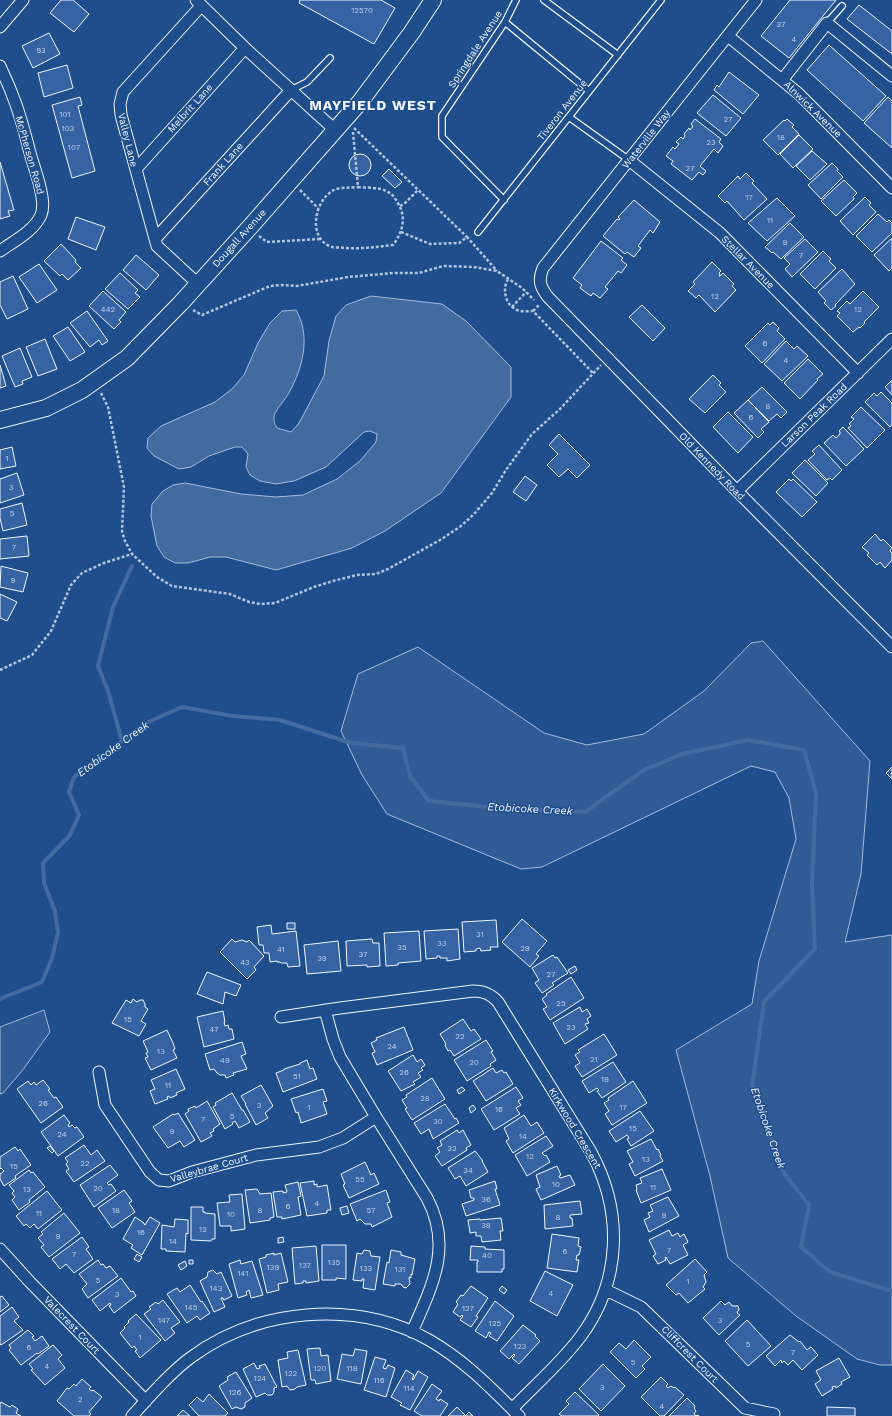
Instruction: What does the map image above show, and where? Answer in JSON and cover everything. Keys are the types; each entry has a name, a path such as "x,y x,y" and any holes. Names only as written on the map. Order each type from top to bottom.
{"street":[{"path":"0,27 22,0"},
{"name":"Waterville Way","path":"539,280 543,268 756,0"},
{"name":"Dougall Avenue","path":"0,420 46,408 95,382 127,358 180,304 360,102 407,39 430,1"},
{"name":"Valley Lane","path":"198,284 157,246 121,115 120,104 123,92 199,3 245,48 335,130"},
{"path":"783,80 827,23 892,76"},
{"name":"Alnwick Avenue","path":"728,36 799,94 892,188"},
{"name":"Melbrit Lane","path":"136,169 245,48"},
{"name":"McPherson Road","path":"0,66 19,113 39,185 43,207 42,214 30,229 0,251"},
{"name":"Frank Lane","path":"155,239 292,90"},
{"name":"Stellar Avenue","path":"629,160 720,233 858,373"},
{"name":"Old Kennedy Road","path":"539,280 541,287 548,297 892,647"},
{"name":"Larson Peak Road","path":"737,491 892,340"},
{"name":"Kirkwood Crescent","path":"281,1017 325,1010 480,991 493,997 498,1002 570,1118 599,1167 609,1198 614,1231 614,1246 606,1290 595,1314 582,1335 516,1413"},
{"path":"325,1010 333,1040 340,1057 427,1198 438,1225 440,1237 438,1266 412,1332"},
{"name":"Valleybrae Court","path":"99,1072 105,1105 150,1172 159,1180 169,1181 180,1178 192,1172 256,1154 320,1147 343,1138 376,1117"},
{"name":"Valecrest Court","path":"0,1249 29,1281 146,1401"},
{"name":"Cliffcrest Court","path":"606,1290 641,1307 745,1408 774,1414"},
{"path":"132,1416 173,1372 190,1358 208,1347 229,1335 270,1320 308,1315 342,1315 379,1322 412,1332 451,1354 468,1367 516,1413"}],"lane":[{"name":"Springdale Avenue","path":"504,200 442,137 442,116 505,22 516,0"},
{"path":"544,0 618,55"},
{"name":"Tiveron Avenue","path":"478,232 661,0"},
{"path":"827,23 842,6"},
{"path":"505,22 589,91"},
{"path":"292,90 307,82 330,58"},
{"path":"569,117 629,160"}],"path":[{"path":"358,187 352,126 467,237 497,271 526,292 540,305 533,311 522,312 515,310 506,298 506,283 508,279"},
{"path":"290,181 318,208"},
{"path":"358,187 386,190 394,197 400,206 403,216 403,226 393,245 363,249 331,247 321,239 317,231 316,222 320,203 326,195 335,189 358,187"},
{"path":"400,206 418,190"},
{"path":"250,227 266,242 321,239"},
{"path":"401,232 430,244 459,243 467,237"},
{"path":"180,304 202,315 270,286 297,286 341,278 394,273 419,273 443,266 474,267 497,271"},
{"path":"512,307 526,292"},
{"path":"533,311 593,373"},
{"path":"95,382 108,407 113,430 124,487 122,531 125,541 132,554 157,577 172,586 230,594 249,602 260,604 274,603 314,587 357,575 376,574 388,569 440,540 461,526 474,514 492,493 506,470 532,434 560,409 608,358"},
{"path":"0,670 32,655 51,631 71,585 82,573 104,563 132,554"}],"shaded area":[{"path":"371,296 442,304 466,321 511,367 511,397 441,493 385,531 352,548 276,570 226,557 210,557 188,563 175,563 164,557 157,546 151,516 152,504 163,491 173,485 185,483 241,494 276,497 303,495 337,479 360,461 376,442 377,434 370,431 364,432 326,467 294,481 276,484 260,481 250,475 246,467 248,454 242,447 235,447 209,456 191,467 179,469 154,456 147,448 148,438 161,426 215,402 232,389 244,375 258,343 270,323 282,311 296,310 303,329 304,339 304,348 300,368 290,391 275,413 274,419 277,428 291,432 299,423 324,376 329,341 336,316 346,305"},
{"path":"763,641 870,761 861,874 845,942 892,935 892,1365 880,1365 857,1359 796,1316 728,1258 710,1176 676,1050 752,1004 759,961 796,839 789,798 775,772 751,766 542,867 521,869 387,814 362,775 341,731 358,674 418,647 544,733 587,745 644,734 704,691 751,643"},
{"path":"44,1010 50,1032 22,1071 3,1093 0,1094 0,1027"}],"building":[{"path":"61,0 73,0 89,14 74,32 50,13"},
{"path":"300,0 381,0 395,8 374,44 299,3"},
{"path":"790,0 836,0 789,58 761,36"},
{"path":"859,5 892,31 892,54 847,19"},
{"path":"49,33 60,54 33,68 22,46"},
{"path":"829,45 886,96 863,121 807,70"},
{"path":"67,65 73,88 44,97 38,73"},
{"path":"729,72 759,95 743,114 714,90 717,85 719,87"},
{"path":"713,95 741,118 726,136 697,113"},
{"path":"80,97 82,105 78,106 95,171 72,178 52,105"},
{"path":"888,97 892,101 892,148 864,123"},
{"path":"695,119 721,139 719,142 723,146 718,153 714,149 700,166 706,171 703,175 699,172 692,180 671,164 673,161 666,156 673,147 675,149 679,144 676,142 681,137 683,139 685,136 684,134 693,126 691,124"},
{"path":"787,119 794,125 792,127 799,134 778,155 763,140 784,120 785,121"},
{"path":"799,135 813,149 793,168 780,154"},
{"path":"812,151 827,164 810,180 796,166"},
{"path":"360,154 364,155 370,161 370,169 364,175 360,176 356,175 350,169 349,165 350,161 356,155"},
{"path":"0,162 14,210 8,211 10,216 0,219"},
{"path":"832,163 843,177 821,199 808,185"},
{"path":"389,169 402,182 395,188 382,176"},
{"path":"746,173 754,181 752,183 767,199 744,220 727,201 725,203 718,196 738,176 740,179"},
{"path":"844,180 857,193 853,197 854,199 836,216 821,201"},
{"path":"865,197 871,203 869,205 876,212 853,235 840,221"},
{"path":"777,198 795,216 767,241 748,223"},
{"path":"634,200 660,222 653,233 650,230 638,246 641,248 634,257 627,252 625,254 603,236 617,219 620,219 618,217"},
{"path":"878,214 887,222 889,220 892,223 892,233 872,252 856,236"},
{"path":"76,217 105,227 96,250 68,239"},
{"path":"790,223 804,237 781,259 765,247"},
{"path":"892,238 892,268 889,271 874,255"},
{"path":"805,239 818,252 792,277 785,269 790,264 784,258"},
{"path":"601,241 623,258 621,260 627,265 621,273 618,271 605,287 608,289 600,298 593,293 591,296 580,288 582,285 573,278"},
{"path":"61,244 76,260 75,262 81,268 68,280 62,274 60,276 44,261"},
{"path":"823,251 831,259 829,261 836,268 815,289 800,274"},
{"path":"136,255 159,275 146,290 123,270"},
{"path":"712,262 721,271 719,276 723,273 734,284 732,286 736,290 715,312 699,295 696,298 688,291 695,284 693,282"},
{"path":"39,264 57,290 37,303 19,277"},
{"path":"842,269 855,284 831,310 824,303 826,301 818,292"},
{"path":"120,273 138,290 135,293 140,297 128,309 105,289"},
{"path":"13,276 28,309 7,319 0,305 0,282"},
{"path":"103,291 126,312 119,320 121,322 114,329 89,306"},
{"path":"863,291 879,307 860,328 859,327 853,332 837,316 840,313 837,311 847,301 850,304"},
{"path":"642,305 665,328 653,341 629,317"},
{"path":"87,311 108,341 102,345 99,340 90,347 70,323"},
{"path":"773,322 779,328 777,331 785,339 762,363 745,346 768,323 770,325"},
{"path":"68,327 85,352 70,361 53,336"},
{"path":"45,339 57,369 38,376 26,347"},
{"path":"786,341 794,349 797,346 808,356 782,381 764,364"},
{"path":"20,348 32,377 22,381 23,384 15,387 2,356"},
{"path":"808,359 823,374 800,399 784,383"},
{"path":"0,365 6,386 0,388"},
{"path":"713,375 721,383 719,385 726,392 705,413 689,399"},
{"path":"892,380 892,395 885,387"},
{"path":"762,387 787,412 781,418 777,414 769,421 748,400"},
{"path":"881,392 892,403 892,424 890,427 865,402 874,393 877,396"},
{"path":"748,400 769,422 761,429 764,432 758,438 734,413"},
{"path":"861,407 885,430 867,448 848,428 851,426 849,424 854,419 851,417"},
{"path":"728,412 753,437 738,453 713,427"},
{"path":"843,427 864,449 846,466 824,443 833,435 836,438 840,434 839,431"},
{"path":"559,434 590,465 577,478 568,469 559,477 547,465 558,454 549,445"},
{"path":"819,445 842,470 832,480 830,478 827,480 808,460 815,454 812,451"},
{"path":"12,447 16,466 0,469 0,450"},
{"path":"805,460 828,483 816,496 792,473"},
{"path":"17,473 24,495 0,503 0,479"},
{"path":"525,476 537,485 526,501 513,492"},
{"path":"789,479 791,481 793,479 817,502 802,517 776,492"},
{"path":"22,503 27,525 3,531 0,518 0,509"},
{"path":"875,534 881,541 883,539 892,548 890,551 892,553 892,560 885,568 880,562 877,565 867,555 869,553 862,547"},
{"path":"27,536 29,556 0,559 0,539"},
{"path":"1,566 28,573 23,592 0,587"},
{"path":"0,594 17,602 7,621 0,618"},
{"path":"892,767 892,779 886,773"},
{"path":"522,919 547,941 536,954 539,956 530,967 502,942"},
{"path":"496,920 498,947 490,947 491,950 481,951 480,948 476,949 476,951 464,952 462,922"},
{"path":"287,923 295,923 295,929 287,929"},
{"path":"271,925 272,934 296,931 300,966 288,967 287,963 277,961 270,962 269,953 264,953 263,945 259,945 257,927"},
{"path":"458,929 460,959 447,961 447,958 440,958 440,956 437,956 437,958 426,959 424,931"},
{"path":"419,931 421,961 398,963 398,965 386,966 384,933"},
{"path":"232,939 235,942 242,940 247,942 249,940 264,956 254,967 256,970 247,979 220,952"},
{"path":"372,939 373,943 379,943 380,966 347,966 346,941"},
{"path":"338,941 341,971 307,974 304,945"},
{"path":"553,955 555,958 557,957 568,973 552,983 554,985 542,993 535,983 539,980 532,968"},
{"path":"575,966 577,970 571,974 568,970"},
{"path":"207,972 241,985 236,996 225,992 223,1004 197,994"},
{"path":"571,977 584,998 550,1020 543,1009 547,1007 542,999 547,995 546,994"},
{"path":"133,999 137,1002 143,1000 145,1007 148,1009 141,1021 146,1024 139,1036 112,1023 126,1000 131,1003"},
{"path":"580,1007 582,1012 587,1009 591,1016 587,1019 589,1023 585,1024 588,1029 565,1044 553,1023"},
{"path":"223,1011 225,1026 228,1025 229,1029 232,1029 234,1039 204,1047 197,1017"},
{"path":"463,1019 471,1031 474,1029 481,1039 454,1056 450,1050 448,1051 440,1034"},
{"path":"404,1027 413,1050 377,1065 372,1053 375,1052 371,1043 377,1040 376,1038"},
{"path":"167,1030 173,1043 175,1049 173,1050 177,1058 151,1070 145,1058 148,1057 146,1053 148,1052 143,1041"},
{"path":"604,1034 617,1055 582,1077 575,1066 580,1063 575,1055 580,1052 578,1050"},
{"path":"486,1040 493,1051 491,1052 496,1060 490,1064 491,1066 467,1081 454,1060"},
{"path":"242,1042 246,1054 241,1056 247,1069 233,1073 234,1075 226,1078 225,1075 220,1075 214,1069 210,1070 205,1054"},
{"path":"413,1055 417,1062 421,1059 425,1065 421,1068 423,1070 418,1073 421,1077 413,1082 415,1084 401,1091 388,1071"},
{"path":"307,1060 310,1069 313,1068 317,1079 283,1092 276,1073"},
{"path":"613,1062 626,1082 602,1098 597,1091 599,1090 597,1088 589,1093 582,1081"},
{"path":"493,1068 496,1073 502,1070 504,1073 506,1072 513,1084 486,1101 473,1081"},
{"path":"176,1069 185,1089 176,1093 177,1095 170,1098 169,1096 167,1097 168,1099 155,1104 150,1091 155,1089 151,1080"},
{"path":"432,1078 445,1099 412,1120 405,1109 407,1108 402,1100 407,1097 406,1095"},
{"path":"43,1080 50,1089 48,1090 54,1098 56,1097 63,1107 41,1123 17,1089 28,1081 31,1085 34,1082 36,1085"},
{"path":"633,1081 647,1103 612,1125 605,1114 609,1111 604,1103 609,1100 608,1098"},
{"path":"261,1085 273,1106 265,1113 268,1118 256,1125 241,1096"},
{"path":"462,1087 465,1090 459,1094 457,1090"},
{"path":"516,1087 523,1098 518,1101 521,1105 516,1108 520,1114 494,1130 481,1109"},
{"path":"323,1089 327,1101 323,1102 327,1114 301,1123 298,1112 296,1113 291,1099"},
{"path":"232,1093 250,1122 239,1128 235,1121 225,1129 213,1107 216,1105 215,1103"},
{"path":"207,1101 220,1124 210,1133 212,1136 201,1142 185,1114 189,1111 188,1109 195,1106 196,1108"},
{"path":"445,1104 459,1123 433,1139 429,1129 421,1134 414,1123"},
{"path":"473,1105 476,1109 471,1113 469,1108"},
{"path":"640,1111 654,1131 631,1146 627,1139 629,1138 627,1135 616,1142 609,1131"},
{"path":"178,1113 195,1140 184,1147 180,1141 168,1148 153,1127 173,1114"},
{"path":"64,1115 70,1123 68,1125 69,1127 72,1125 75,1128 77,1127 84,1137 58,1156 41,1132"},
{"path":"524,1115 531,1126 537,1122 544,1133 513,1153 506,1141 509,1139 504,1128"},
{"path":"457,1130 459,1133 463,1130 471,1145 466,1148 467,1150 442,1166 435,1156 440,1152 437,1148 442,1145 440,1141"},
{"path":"546,1136 553,1146 542,1153 545,1156 546,1155 550,1162 527,1176 515,1155"},
{"path":"651,1139 657,1150 658,1149 663,1161 635,1176 629,1164 633,1162 627,1151"},
{"path":"84,1145 91,1155 97,1150 105,1161 74,1182 66,1171 69,1169 66,1164 68,1162 65,1158"},
{"path":"50,1146 54,1151 52,1153 47,1148"},
{"path":"15,1147 18,1151 20,1149 31,1165 4,1186 0,1179 0,1174 4,1171 1,1168 0,1169 0,1157"},
{"path":"475,1151 483,1161 488,1172 466,1186 460,1176 455,1179 448,1168"},
{"path":"365,1162 371,1175 374,1173 379,1184 349,1198 343,1185 345,1184 341,1174"},
{"path":"110,1165 118,1175 107,1183 109,1185 111,1184 116,1191 94,1207 80,1185"},
{"path":"557,1166 561,1175 559,1176 560,1178 570,1175 575,1185 541,1200 536,1189 540,1187 536,1175"},
{"path":"662,1169 671,1190 641,1203 636,1190 636,1185 642,1183 640,1178"},
{"path":"29,1170 31,1173 33,1172 45,1187 29,1200 30,1202 19,1210 12,1200 15,1197 12,1193 14,1191 9,1185"},
{"path":"314,1181 314,1185 317,1184 317,1187 327,1185 331,1210 327,1210 327,1213 307,1216 300,1183"},
{"path":"495,1181 497,1189 495,1189 500,1205 466,1216 462,1204 474,1200 474,1198 471,1198 469,1190"},
{"path":"298,1182 301,1196 298,1197 301,1215 282,1219 282,1217 277,1217 273,1192 287,1192 285,1185"},
{"path":"257,1189 260,1194 271,1193 274,1217 270,1218 270,1220 250,1223 245,1190"},
{"path":"124,1190 132,1201 129,1203 135,1212 112,1228 98,1208"},
{"path":"386,1190 390,1202 387,1203 392,1217 372,1227 371,1224 365,1224 360,1219 357,1221 350,1204"},
{"path":"47,1191 62,1210 38,1229 34,1224 30,1228 26,1224 24,1226 16,1216"},
{"path":"242,1194 245,1229 231,1231 231,1226 220,1226 217,1203 230,1202 229,1195"},
{"path":"668,1197 679,1216 649,1232 644,1220 650,1217 648,1213 653,1211 650,1205"},
{"path":"580,1201 582,1214 570,1215 573,1226 545,1229 544,1205"},
{"path":"347,1206 349,1213 342,1215 340,1208"},
{"path":"191,1207 203,1207 203,1212 215,1214 215,1239 212,1239 211,1241 191,1240"},
{"path":"64,1213 80,1233 49,1257 41,1247 44,1245 38,1238 43,1234 41,1232"},
{"path":"135,1217 145,1225 150,1217 160,1223 142,1255 131,1248 133,1245 123,1239"},
{"path":"501,1218 503,1231 500,1231 501,1240 482,1242 481,1236 476,1236 476,1232 470,1233 468,1220"},
{"path":"175,1219 188,1220 188,1234 186,1233 185,1252 166,1251 166,1249 161,1249 162,1225 174,1227"},
{"path":"669,1230 672,1236 678,1233 680,1237 684,1234 688,1242 683,1245 688,1255 670,1264 666,1257 666,1260 658,1264 653,1256 656,1254 649,1240"},
{"path":"552,1234 579,1238 578,1246 581,1247 576,1260 579,1260 577,1272 547,1268"},
{"path":"82,1237 89,1247 86,1249 93,1259 74,1273 66,1264 60,1269 52,1259"},
{"path":"283,1237 284,1242 278,1243 278,1238"},
{"path":"322,1245 346,1245 346,1279 336,1278 336,1280 322,1280"},
{"path":"316,1246 319,1281 306,1283 306,1281 303,1281 303,1283 295,1284 292,1248"},
{"path":"471,1246 485,1247 485,1249 504,1250 504,1269 502,1269 502,1272 477,1272 478,1260 470,1260"},
{"path":"364,1250 370,1251 371,1256 380,1257 375,1290 363,1288 364,1279 362,1279 362,1281 353,1280 357,1253 362,1254"},
{"path":"391,1250 401,1252 401,1255 415,1259 411,1278 409,1277 410,1284 406,1288 401,1284 395,1284 395,1286 383,1284"},
{"path":"274,1253 274,1255 281,1253 288,1282 278,1284 279,1290 267,1293 259,1259"},
{"path":"137,1254 142,1257 139,1262 134,1259"},
{"path":"695,1259 707,1272 704,1275 706,1282 703,1287 705,1289 688,1303 679,1293 676,1295 666,1285"},
{"path":"98,1260 101,1265 103,1264 106,1268 110,1266 118,1276 88,1298 82,1289 87,1284 79,1274"},
{"path":"189,1260 193,1260 193,1264 189,1264"},
{"path":"240,1260 241,1264 252,1261 263,1295 251,1298 249,1290 246,1292 247,1295 238,1298 229,1264"},
{"path":"185,1261 187,1266 181,1270 178,1265"},
{"path":"213,1270 217,1274 221,1272 232,1296 224,1300 221,1298 225,1307 214,1312 200,1281 207,1277 208,1272"},
{"path":"545,1271 573,1285 557,1316 530,1301"},
{"path":"121,1278 131,1292 133,1291 136,1296 114,1313 109,1306 111,1305 110,1303 100,1311 92,1300"},
{"path":"190,1285 210,1313 200,1320 197,1316 187,1323 167,1294 177,1288 180,1292"},
{"path":"471,1286 488,1298 476,1316 478,1317 471,1327 460,1320 463,1316 462,1315 460,1317 453,1312 458,1304 456,1302"},
{"path":"502,1286 507,1290 504,1294 499,1290"},
{"path":"2,1296 9,1305 0,1312 0,1297"},
{"path":"163,1300 180,1322 171,1328 175,1333 165,1341 144,1314 151,1309 149,1307 156,1302 158,1304"},
{"path":"495,1301 514,1316 497,1341 489,1336 491,1333 489,1332 486,1338 475,1331"},
{"path":"721,1301 725,1305 729,1302 732,1306 738,1306 739,1309 737,1313 740,1315 719,1335 703,1318"},
{"path":"12,1307 19,1317 14,1321 23,1330 1,1345 0,1316"},
{"path":"136,1314 161,1340 140,1358 135,1351 137,1350 134,1346 132,1348 120,1333 129,1322 128,1321"},
{"path":"747,1320 771,1346 748,1366 725,1341"},
{"path":"523,1325 536,1335 535,1336 540,1341 519,1364 512,1358 515,1355 514,1354 509,1359 500,1351"},
{"path":"28,1330 34,1336 32,1337 35,1341 42,1336 49,1346 21,1365 9,1350 11,1348 9,1345"},
{"path":"790,1335 799,1342 800,1341 807,1350 811,1347 818,1355 802,1370 793,1360 788,1365 784,1361 782,1363 781,1360 775,1366 766,1356"},
{"path":"634,1340 651,1357 642,1366 645,1369 636,1378 610,1352 619,1343 626,1349"},
{"path":"53,1345 62,1355 58,1359 65,1368 45,1385 31,1370 33,1369 29,1364"},
{"path":"320,1348 321,1356 328,1355 331,1381 316,1384 315,1380 311,1380 307,1349"},
{"path":"355,1349 367,1351 361,1384 337,1379 342,1354 353,1356"},
{"path":"298,1350 306,1385 290,1390 287,1386 282,1387 278,1360 288,1358 287,1352"},
{"path":"375,1357 386,1360 383,1368 386,1369 388,1365 395,1368 386,1397 364,1390"},
{"path":"839,1358 850,1377 841,1382 842,1384 836,1388 835,1386 832,1387 833,1389 822,1396 815,1384 821,1380 816,1371"},
{"path":"254,1363 257,1369 260,1368 259,1366 265,1364 277,1387 274,1388 272,1395 267,1395 265,1393 256,1397 243,1369"},
{"path":"603,1364 625,1386 601,1411 579,1389"},
{"path":"406,1370 414,1375 413,1380 418,1371 428,1377 410,1410 400,1405 402,1403 391,1397"},
{"path":"236,1372 252,1398 245,1403 245,1407 241,1409 236,1407 232,1409 219,1386 228,1380 227,1377"},
{"path":"661,1377 668,1384 666,1386 668,1388 671,1386 674,1388 675,1387 684,1395 664,1416 660,1416 641,1397"},
{"path":"82,1379 91,1387 89,1389 92,1391 93,1390 102,1397 89,1412 91,1414 89,1416 74,1416 57,1401 67,1388 69,1389 74,1384 76,1386"},
{"path":"432,1384 442,1391 436,1399 439,1401 440,1399 448,1404 440,1416 422,1416 414,1411"},
{"path":"575,1392 599,1415 598,1416 562,1416 559,1414 569,1404 566,1401"},
{"path":"209,1394 228,1413 225,1416 199,1416 189,1405 197,1397 203,1402"},
{"path":"687,1398 695,1406 694,1408 696,1411 694,1414 696,1416 669,1416"},
{"path":"1,1402 10,1407 12,1405 18,1409 16,1413 21,1416 0,1416"},
{"path":"457,1407 465,1415 448,1416"},
{"path":"827,1407 855,1408 855,1416 827,1416"},
{"path":"183,1410 190,1416 177,1416"},
{"path":"469,1412 473,1416 465,1416"}],"waterway":[{"path":"122,741 108,691 98,666 113,607 132,566"},
{"name":"Etobicoke Creek","path":"0,999 42,982 52,958 58,933 55,911 44,883 43,863 70,835 79,815 69,792 74,777 146,723 182,707 233,716 280,720 351,743 403,748 410,776 429,801 488,807 585,812 644,770 682,754 748,740 804,750 816,793 812,884 815,949 764,1002 752,1086 784,1173 809,1205 801,1247 830,1272 892,1291"}],"district":[{"name":"MAYFIELD WEST","path":"373,105"}]}
